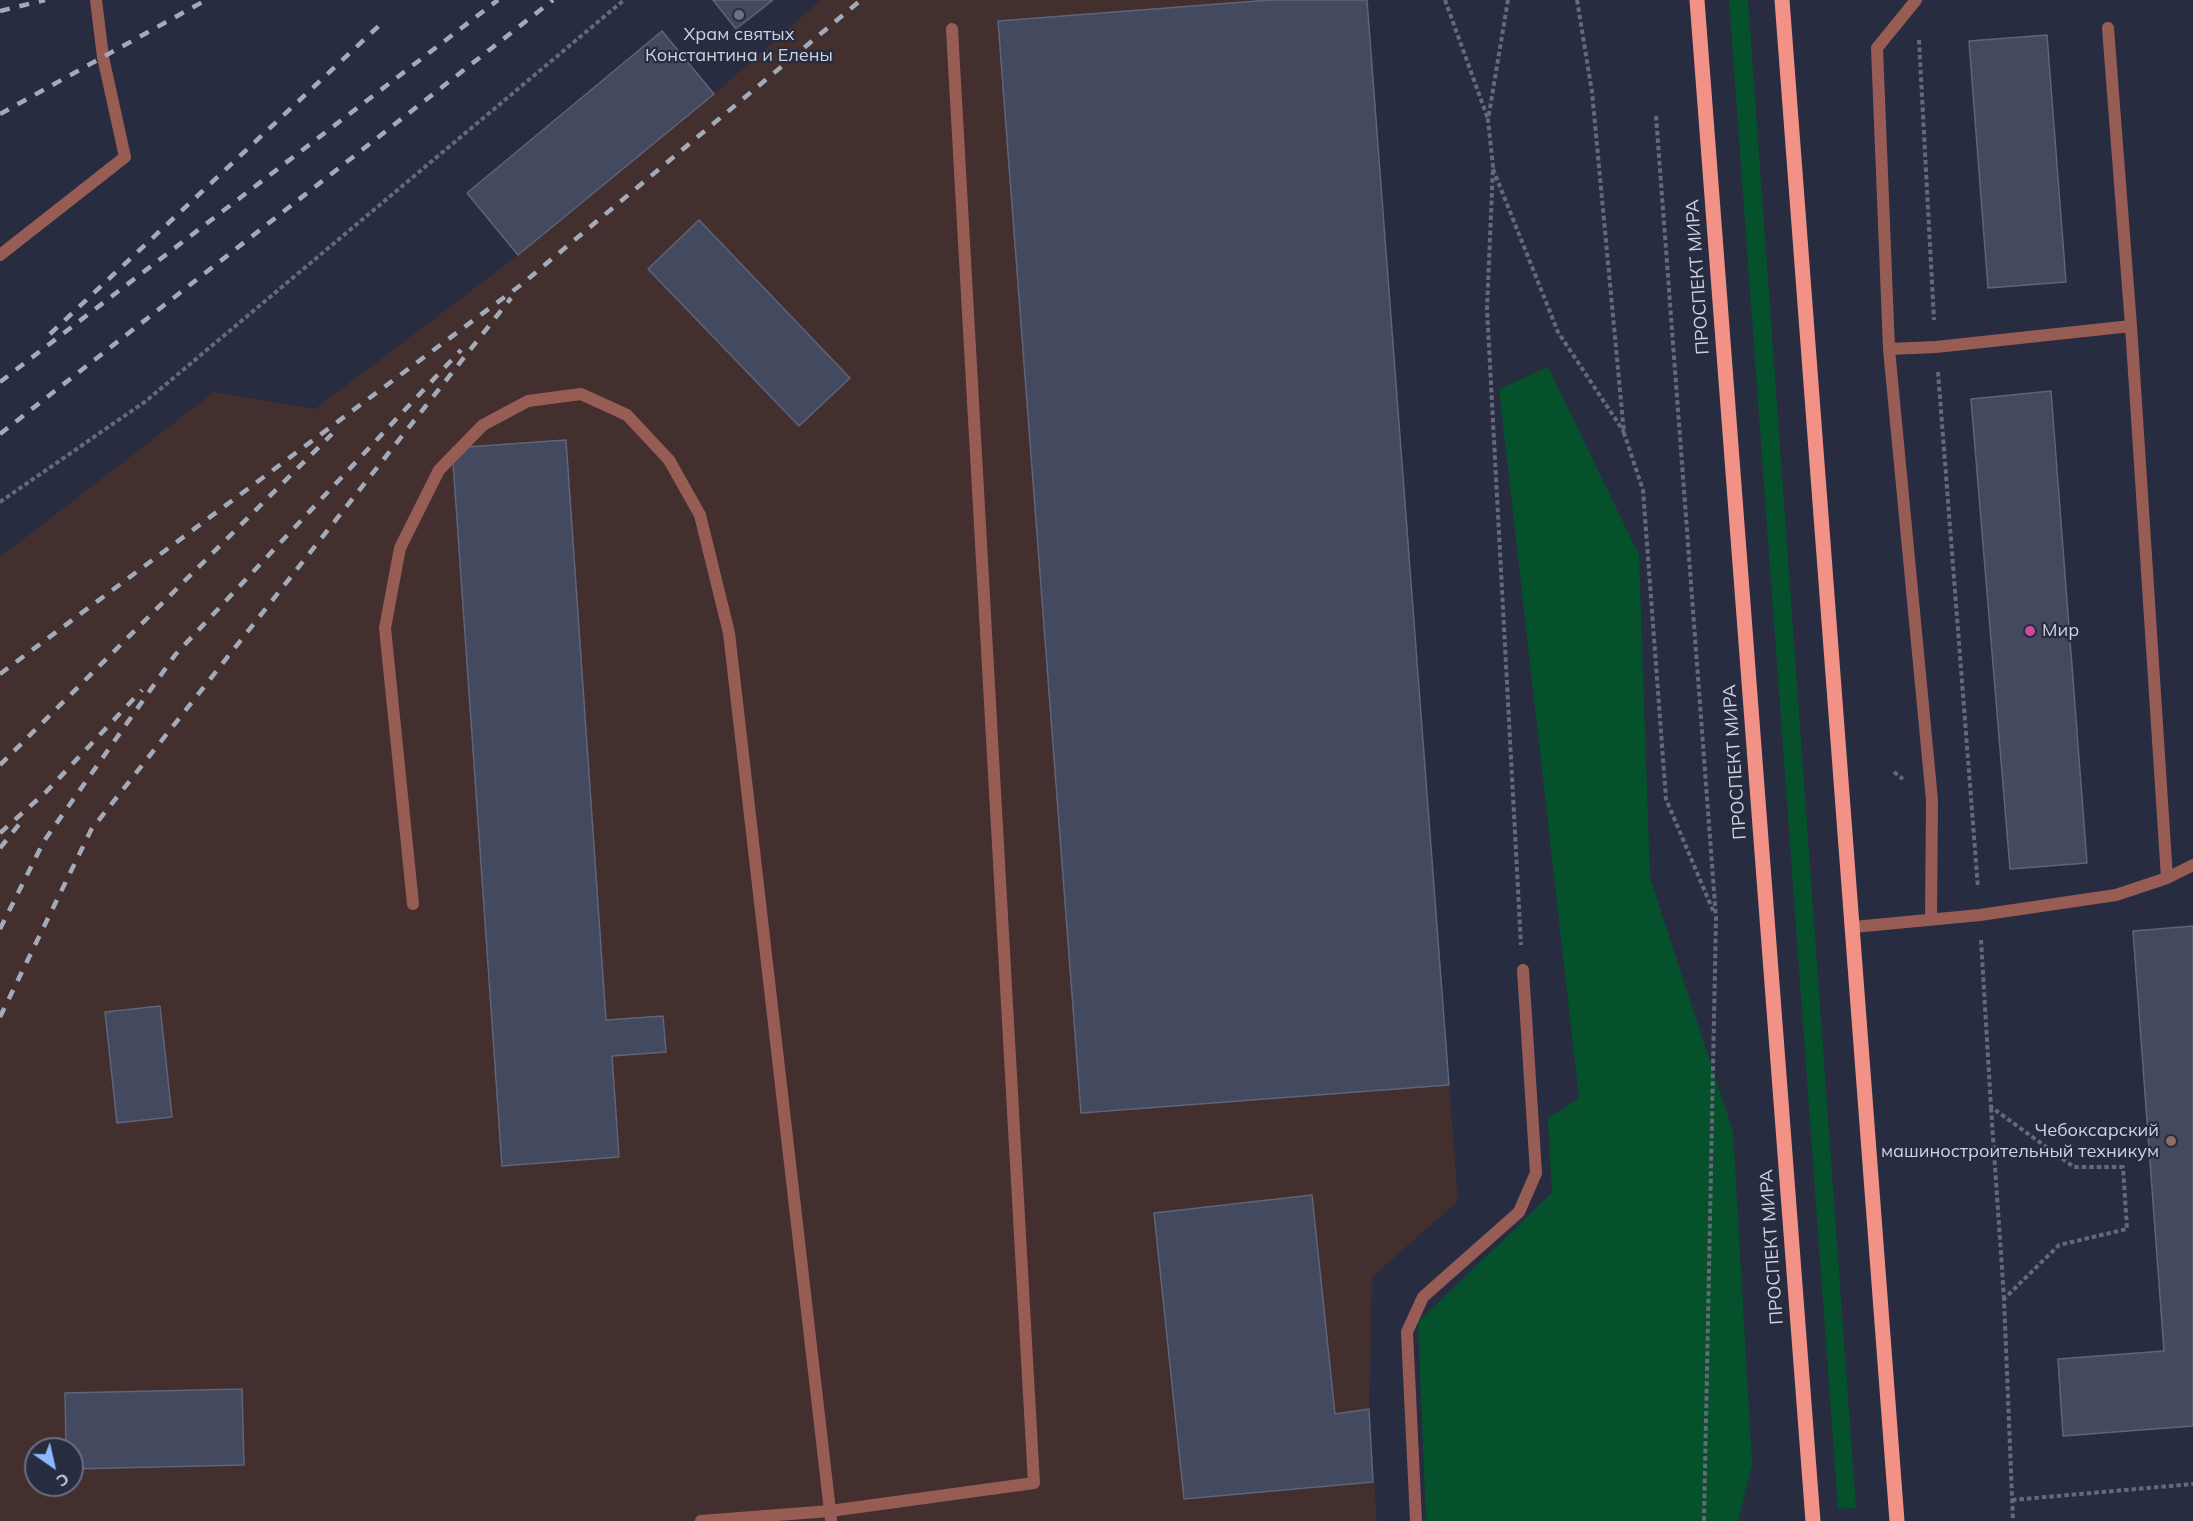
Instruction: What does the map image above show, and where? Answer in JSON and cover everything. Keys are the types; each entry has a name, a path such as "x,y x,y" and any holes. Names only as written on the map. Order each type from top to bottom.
{"main road":[{"name":"ПРОСПЕКТ МИРА","path":"1697,0 1813,1521"},
{"path":"1782,0 1854,927 1897,1521"}],"lane":[{"path":"0,255 124,156 104,57 96,0"},
{"path":"1916,0 1877,48 1889,349 1932,800 1931,920"},
{"path":"2108,28 2131,326 2167,878"},
{"path":"702,1521 831,1516 1034,1483 952,29"},
{"path":"1889,349 1936,347 2131,326"},
{"path":"413,904 385,628 400,548 439,470 483,425 528,402 581,394 627,415 669,460 700,515 729,633 831,1516"},
{"path":"1854,927 1931,920 2116,895 2167,878 2193,865"},
{"path":"1416,1521 1407,1332 1423,1297 1519,1212 1536,1173 1523,970"}],"path":[{"path":"0,502 146,401 624,0"},
{"path":"1445,0 1488,120 1493,167 1487,309 1523,970"},
{"path":"1488,120 1508,0"},
{"path":"1577,0 1592,92 1624,433 1643,490 1666,799 1716,918"},
{"path":"1919,36 1936,347 1978,897"},
{"path":"1656,116 1716,918 1704,1521"},
{"path":"1493,167 1558,332 1624,433"},
{"path":"1981,928 1990,1107 2004,1299 2013,1521"},
{"path":"1990,1107 2074,1167 2123,1167 2127,1229 2059,1245 2004,1299"},
{"path":"2012,1500 2193,1484"}],"shaded area":[{"path":"821,0 1367,0 1458,1201 1372,1277 1369,1409 1377,1521 0,1521 0,557 214,392 315,409 518,255 714,94"}],"green space":[{"path":"1729,0 1748,0 1856,1508 1838,1509"},
{"path":"1548,367 1639,555 1650,878 1733,1131 1752,1464 1738,1521 1426,1521 1418,1322 1552,1193 1548,1118 1579,1098 1499,389"}],"building":[{"name":"Храм святых Константина и Елены","path":"713,0 773,0 736,29"},
{"path":"1270,0 1367,0 1449,1085 1081,1113 998,21"},
{"path":"662,31 714,94 518,255 467,193"},
{"path":"2047,35 2066,282 1988,288 1969,41"},
{"path":"699,220 850,378 799,426 648,269"},
{"name":"Мир","path":"2051,391 2087,863 2010,869 1971,399"},
{"path":"566,440 606,1020 663,1016 666,1052 612,1056 619,1157 502,1166 452,448"},
{"name":"Чебоксарский машиностроительный техникум","path":"2193,926 2193,1426 2063,1436 2058,1359 2164,1351 2133,931"},
{"path":"160,1006 172,1117 117,1123 105,1012"},
{"path":"1312,1195 1335,1414 1369,1409 1373,1482 1184,1499 1154,1213"},
{"path":"242,1389 244,1465 84,1469 84,1437 66,1437 65,1393"}],"railway":[{"path":"0,11 45,0"},
{"path":"0,114 206,0"},
{"path":"0,382 498,0"},
{"path":"0,434 553,0"},
{"path":"0,674 522,284 861,0"},
{"path":"50,334 384,21"},
{"path":"0,1017 91,830 511,298"},
{"path":"0,929 44,841 175,655 461,350"},
{"path":"0,765 332,434"},
{"path":"0,833 46,792 142,690"},
{"path":"0,848 21,822"}],"place":[{"name":"Храм святых Константина и Елены","path":"739,15"},
{"name":"Мир","path":"2030,631"},
{"name":"Чебоксарский машиностроительный техникум","path":"2171,1141"}]}
